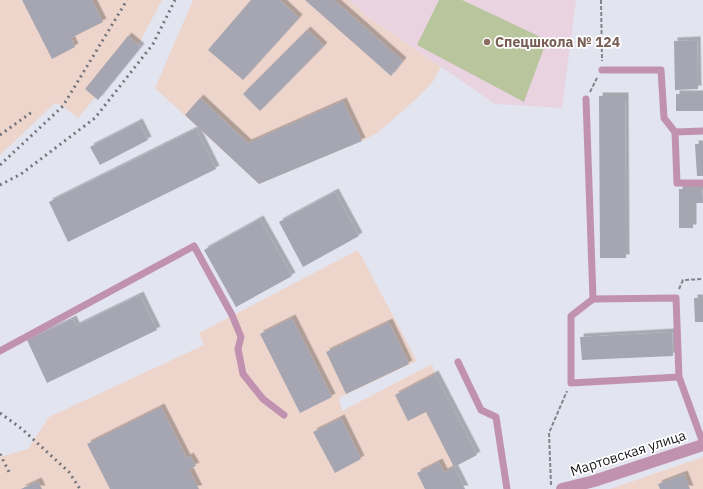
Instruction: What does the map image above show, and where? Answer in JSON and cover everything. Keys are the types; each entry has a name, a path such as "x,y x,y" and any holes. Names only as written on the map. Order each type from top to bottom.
{"street":[{"name":"Мартовская улица","path":"562,489 594,481 703,444"}],"lane":[{"path":"602,70 661,70 664,118 675,132 677,183 703,183"},
{"path":"586,99 593,299"},
{"path":"675,132 703,131"},
{"path":"0,351 194,246 232,315 241,337 238,349 243,374 263,399 284,415"},
{"path":"679,377 571,383 571,316 593,299 676,298 679,377 703,444"},
{"path":"458,362 481,410 496,417 507,489"}],"path":[{"path":"586,99 602,70 600,0"},
{"path":"676,298 683,280 703,280"},
{"path":"551,489 549,433 571,383"}],"shaded area":[{"path":"0,0 162,0 135,51 78,118 63,106 55,103 0,155"},
{"path":"193,0 349,0 367,16 441,67 432,83 414,101 377,133 362,141 259,184 155,88"},
{"name":"Спецшкола № 124","path":"349,0 576,0 562,108 495,104 367,16"},
{"path":"358,250 417,361 339,398 342,411 432,364 435,374 477,455 454,467 465,489 0,489 0,457 28,449 49,417 204,345 199,333"},
{"path":"703,457 703,489 610,489"}],"green space":[{"path":"439,0 462,0 547,40 524,102 417,45"}],"building":[{"path":"22,0 92,0 103,22 71,38 75,47 52,59"},
{"path":"251,0 280,0 299,18 243,80 208,50"},
{"path":"305,0 334,0 403,61 391,76"},
{"path":"307,30 324,46 260,111 243,94"},
{"path":"128,36 141,47 98,100 85,89"},
{"path":"697,40 698,89 675,90 674,41"},
{"path":"676,94 703,94 703,111 676,111"},
{"path":"599,96 625,96 626,258 600,258"},
{"path":"200,98 248,143 343,101 362,141 259,184 185,115"},
{"path":"139,122 148,140 100,165 90,147"},
{"path":"196,129 216,169 68,242 49,202"},
{"path":"695,144 703,144 703,176 697,176"},
{"path":"679,189 702,189 703,203 693,203 693,228 679,228"},
{"path":"335,192 359,236 303,267 279,222"},
{"path":"260,219 292,276 236,307 204,250"},
{"path":"140,295 157,330 47,383 27,340 73,319 76,326"},
{"path":"694,298 703,298 703,322 695,322"},
{"path":"292,318 332,397 300,413 260,334"},
{"path":"389,322 409,364 346,394 326,352"},
{"path":"672,332 673,356 582,360 580,337"},
{"path":"435,374 477,455 454,467 426,412 408,421 395,395"},
{"path":"161,407 187,458 190,456 196,466 189,469 199,489 110,489 87,444"},
{"path":"341,418 361,459 335,473 313,432"},
{"path":"439,462 444,472 454,467 465,489 425,489 417,473"},
{"path":"684,474 690,489 660,489 658,484"},
{"path":"38,481 42,489 21,489"}],"railway":[{"path":"0,165 63,106 127,0"},
{"path":"0,185 21,174 95,118 153,44 175,0"},
{"path":"0,135 32,112"},
{"path":"0,413 22,429 69,472 80,489"},
{"path":"0,454 9,472"}],"place":[{"name":"Спецшкола № 124","path":"487,42"}]}
